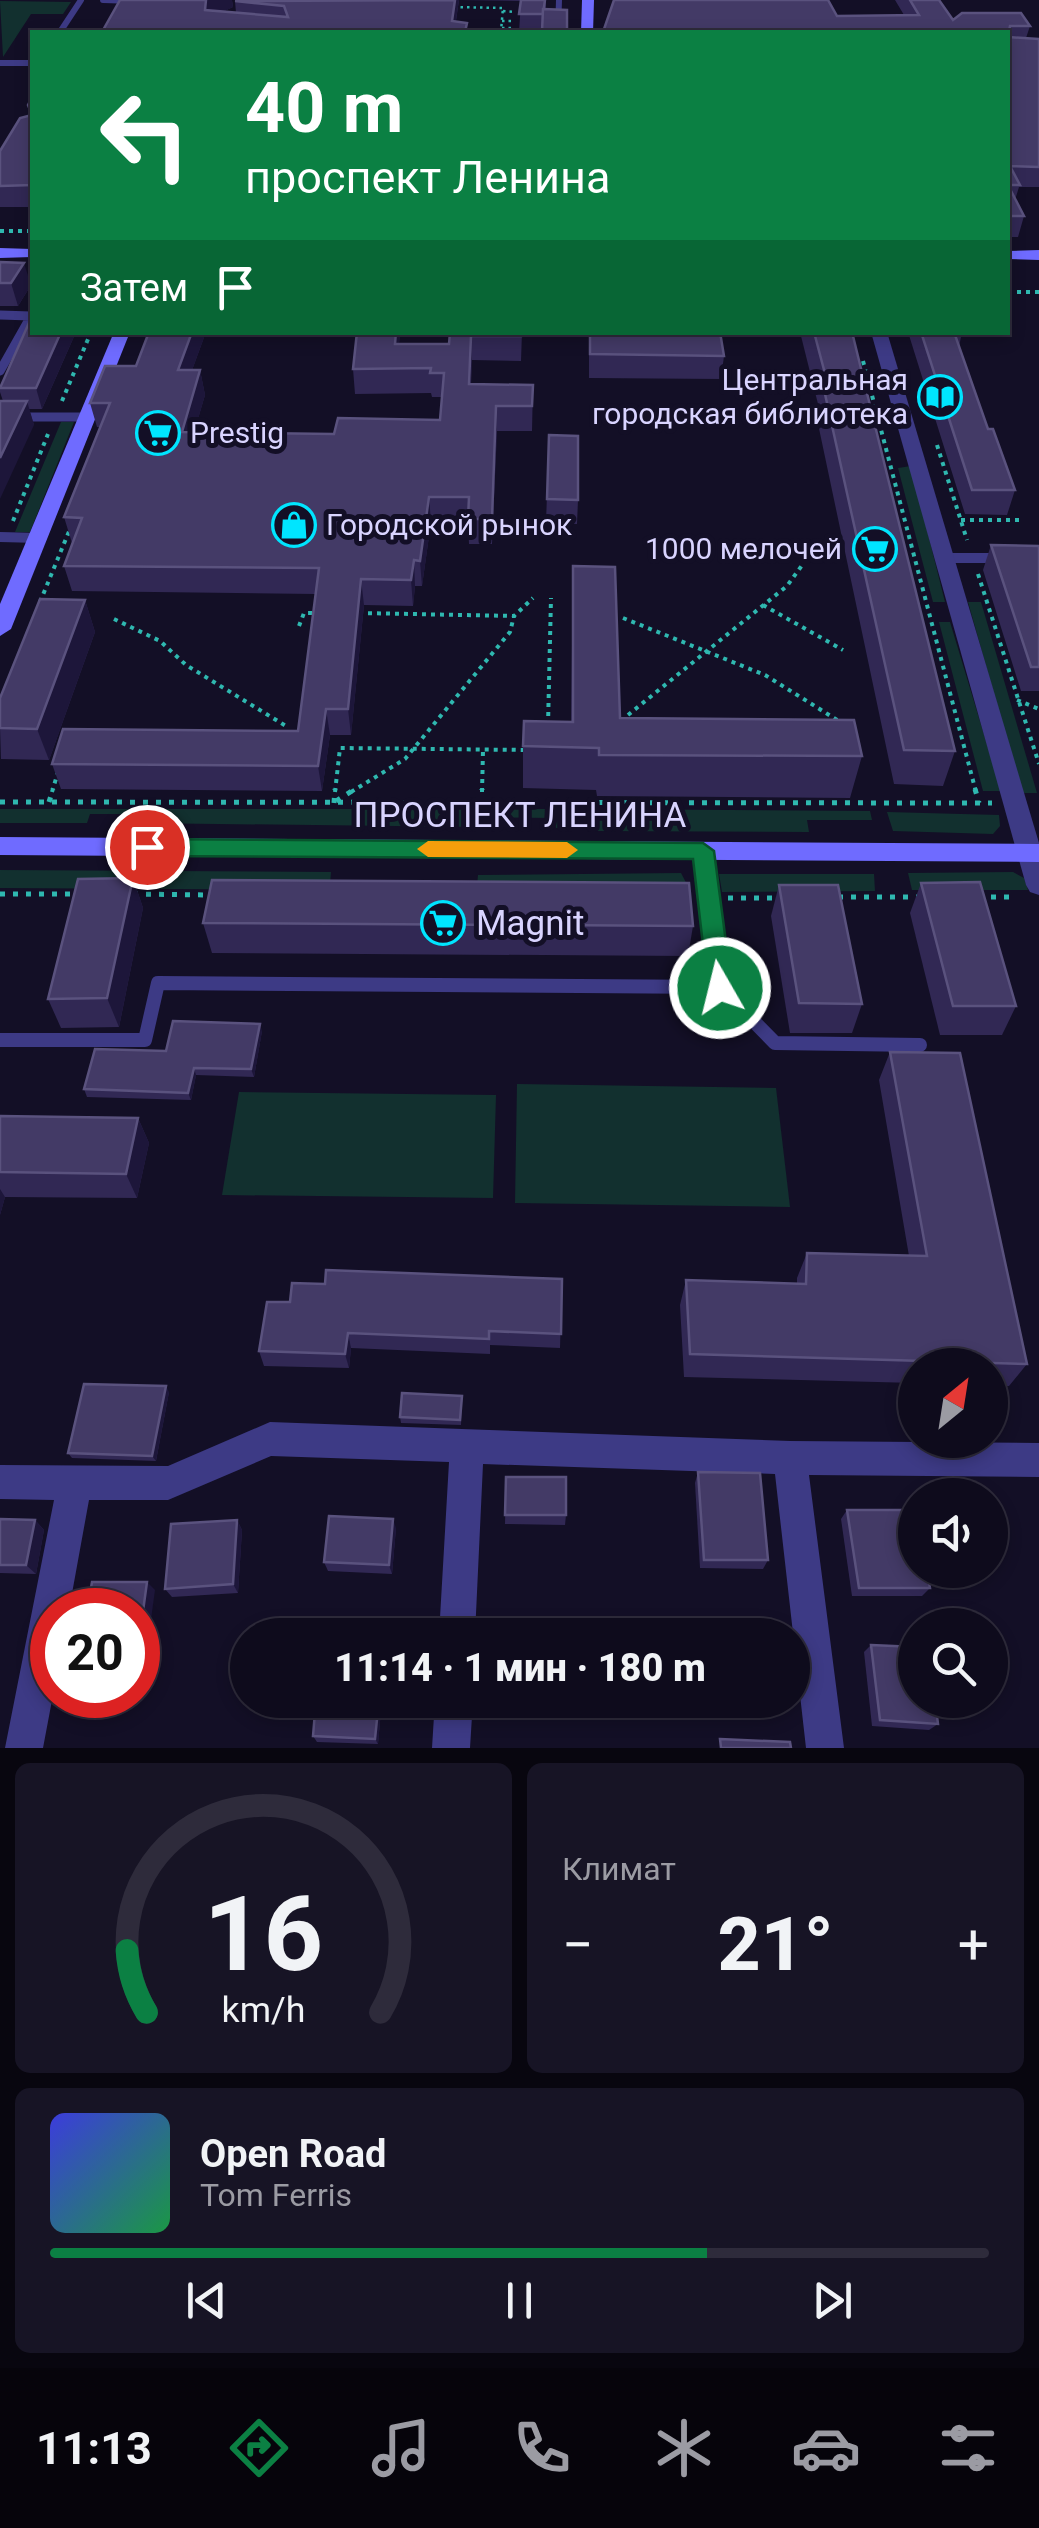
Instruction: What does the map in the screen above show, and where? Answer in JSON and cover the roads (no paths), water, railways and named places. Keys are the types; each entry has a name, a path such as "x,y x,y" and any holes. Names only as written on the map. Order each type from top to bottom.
{"street":[{"path":"587,30 588,0"},
{"path":"1,255 30,253"},
{"path":"1010,255 1039,255"},
{"path":"0,629 121,335"},
{"path":"881,335 1014,803 1034,853 1030,891"},
{"name":"ПРОСПЕКТ ЛЕНИНА","path":"0,846 1034,853"},
{"path":"0,1482 168,1483 270,1439 790,1458 1039,1460"},
{"path":"458,1618 467,1448"},
{"path":"790,1458 825,1748"},
{"path":"24,1748 74,1482"},
{"path":"451,1748 453,1718"}],"lane":[{"path":"61,30 81,0"},
{"path":"103,0 139,0"},
{"path":"558,30 559,0"},
{"path":"0,63 30,63"},
{"path":"0,315 30,316"},
{"path":"0,371 30,318"},
{"path":"0,417 86,417"},
{"path":"3,538 39,538"},
{"path":"942,558 1021,558"},
{"path":"703,851 720,988 775,1043 920,1045"},
{"path":"0,1040 146,1040 158,983 720,988"}],"place":[{"name":"Центральная городская библиотека","path":"940,397"},
{"name":"Prestig","path":"158,433"},
{"name":"Городской рынок","path":"294,525"},
{"name":"1000 мелочей","path":"875,549"},
{"name":"Magnit","path":"443,923"}]}
